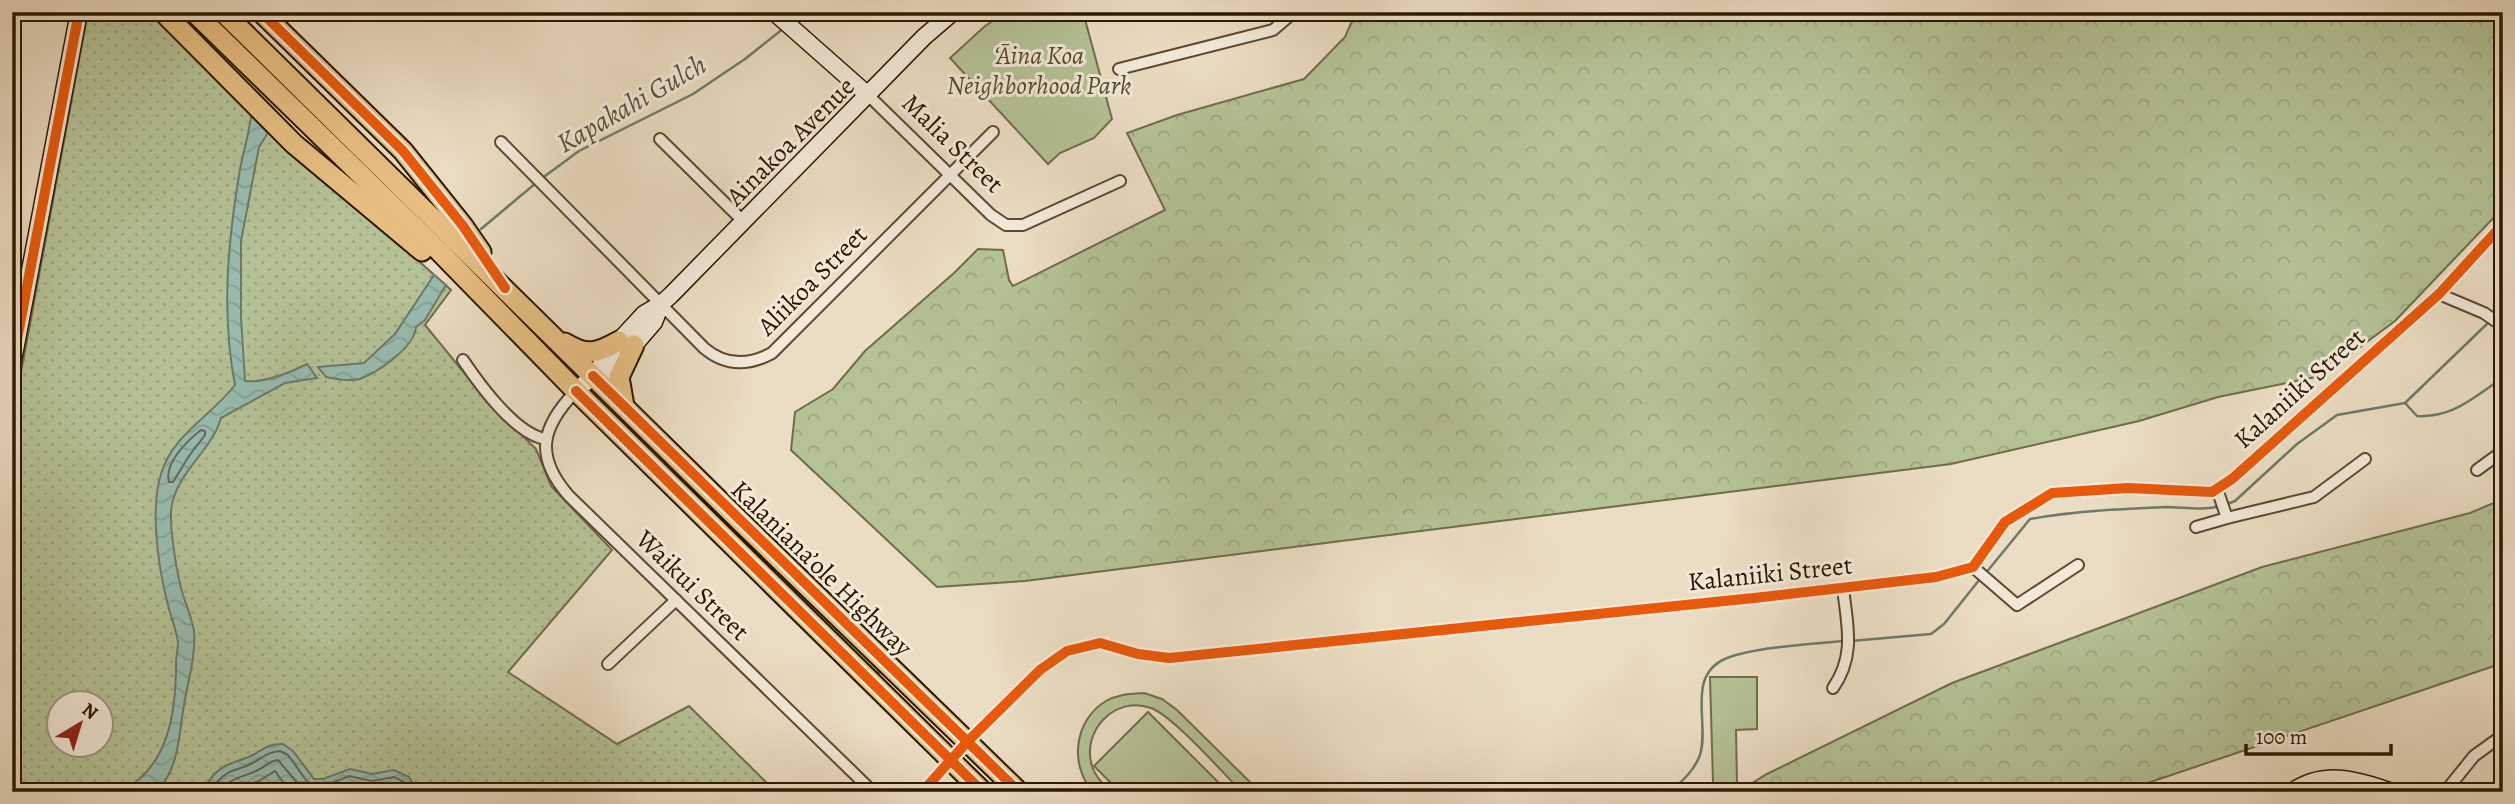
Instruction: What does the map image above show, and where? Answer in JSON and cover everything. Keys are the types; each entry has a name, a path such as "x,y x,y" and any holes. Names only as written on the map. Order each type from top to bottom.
{"highway":[{"path":"163,12 295,144 515,330"},
{"path":"194,12 440,252 515,330"},
{"path":"223,12 505,288"},
{"path":"261,12 403,151 463,226 505,288"},
{"name":"Kalaniana’ole Highway","path":"505,288 1019,792"},
{"name":"Kalaniana’ole Highway","path":"515,330 983,792"},
{"path":"552,335 576,349 595,353 627,343 620,377 622,404 637,451"}],"street":[{"path":"12,366 79,12"},
{"name":"Ainakoa Avenue","path":"576,391 627,343 644,314 662,304 924,37 953,12"},
{"path":"1119,69 1273,30 1294,12"},
{"name":"Malia Street","path":"778,15 869,96 997,220 1015,227 1121,181"},
{"name":"Aliikoa Street","path":"501,142 704,348 718,358 739,364 761,359 783,343 993,132"},
{"path":"660,139 744,222"},
{"name":"Kalaniiki Street","path":"2217,489 2232,479 2440,294 2503,224"},
{"path":"2440,294 2484,313 2503,326"},
{"path":"463,360 486,391 512,418 538,438 546,439 554,415 576,391"},
{"name":"Waikui Street","path":"546,439 548,464 560,486 873,792"},
{"path":"2477,470 2503,451"},
{"path":"2196,527 2224,509 2314,497 2365,459"},
{"path":"2078,565 2017,605 1973,567 2005,522 2052,493 2128,488 2212,492 2217,489 2224,509"},
{"name":"Kalaniiki Street","path":"922,792 951,758 1040,670 1067,651 1100,643 1138,654 1169,658 1843,588 1936,577 1973,567"},
{"path":"1833,688 1842,676 1848,656 1849,633 1843,588"},
{"path":"608,664 676,600"},
{"path":"2445,792 2474,756 2503,735"},
{"path":"2292,792 2317,780 2338,778 2364,782 2392,792"}],"green space":[{"path":"88,12 155,12 355,204 451,290 425,325 483,396 536,449 551,486 612,550 508,672 617,744 689,706 776,792 12,792 12,421"},
{"name":"‘Āina Koa Neighborhood Park","path":"1007,12 1083,12 1112,119 1094,138 1060,153 1048,164 950,58 985,26"},
{"path":"1356,12 2503,12 2503,192 2499,212 2395,321 2321,376 2218,397 2139,421 1951,464 1025,581 937,587 791,450 795,412 833,389 865,351 978,249 1003,250 1009,280 1013,286 1165,210 1127,133 1177,115 1304,79 1345,37"},
{"path":"643,440 885,674 873,671 647,448"},
{"path":"2503,499 2503,663 2121,792 1738,792 1767,774 1952,683 2262,567 2470,513"},
{"path":"1710,677 1757,677 1757,729 1736,730 1737,783 1713,783"},
{"path":"1144,693 1162,699 1177,710 1260,792 1242,792 1172,722 1151,708 1138,705 1114,711 1096,729 1090,753 1092,766 1097,777 1111,792 1093,792 1080,769 1078,756 1081,731 1087,719 1106,701"},
{"path":"1148,712 1228,792 1120,792 1094,766"}],"water":[{"path":"252,110 271,128 259,147 241,241 241,318 245,381 268,379 307,364 317,378 285,383 221,418 210,441 179,486 171,511 174,553 194,640 177,750 170,772 158,790 119,792 136,782 149,769 159,754 171,720 178,642 158,554 158,488 161,474 174,448 235,385 228,331 229,250 240,169"},
{"path":"434,275 446,285 402,351 376,371 360,379 326,377 318,367 364,363 395,334"},
{"path":"283,744 293,751 314,779 323,779 350,769 372,774 394,770 409,777 417,792 212,792 209,781 221,769 266,747"}],"waterway":[{"name":"Kapakahi Gulch","path":"792,21 803,12"},
{"name":"Kapakahi Gulch","path":"541,179 579,151 693,94 745,59 784,28"},
{"name":"Kapakahi Gulch","path":"481,229 536,183"},
{"path":"2495,317 2503,309"},
{"path":"2227,504 2235,501 2297,444 2337,415 2405,403 2490,321"},
{"path":"2405,403 2417,416 2442,414 2463,405 2503,378"},
{"path":"1985,574 2030,519 2115,510 2166,507 2200,509 2220,506"},
{"path":"1851,641 1931,634 1944,624 1980,579"},
{"path":"1670,792 1691,771 1700,755 1703,688 1706,676 1714,666 1727,658 1753,651 1844,641"}],"cycle path":[{"path":"12,366 79,12"},
{"path":"261,12 403,151 463,226 505,288"},
{"path":"922,792 968,741 1040,670 1067,651 1100,643 1138,654 1169,658 1936,577 1973,567 2005,522 2052,493 2128,488 2212,492 2232,479 2439,294 2503,224"},
{"path":"593,376 1019,792"},
{"path":"576,391 983,792"}]}
